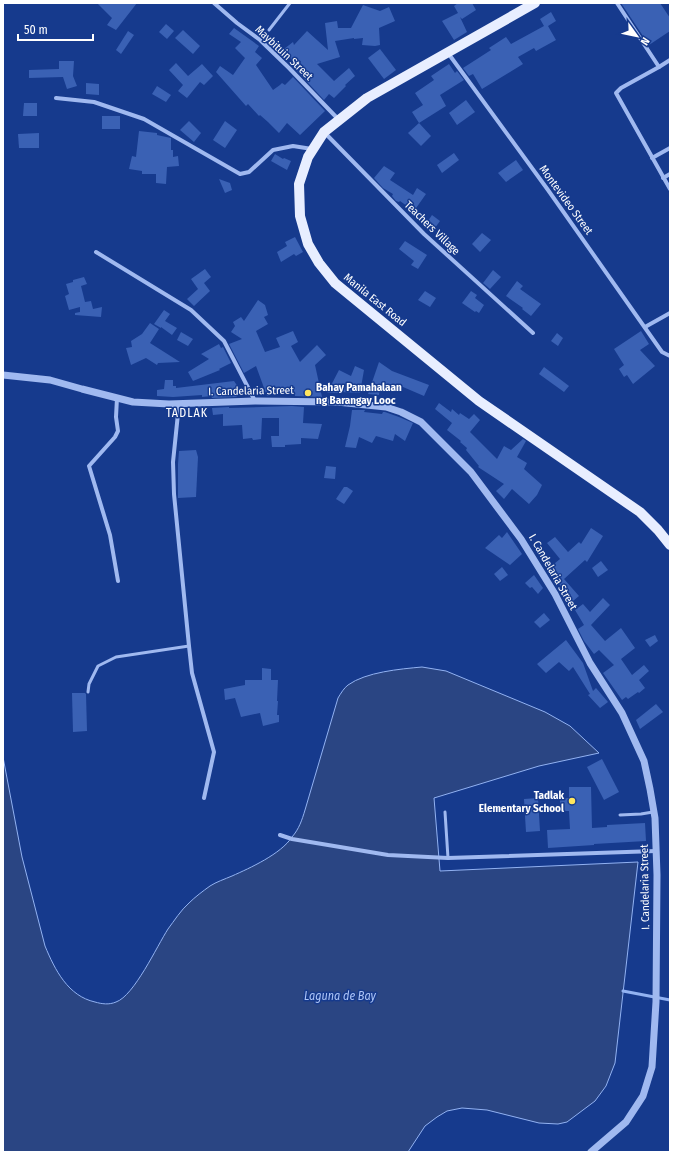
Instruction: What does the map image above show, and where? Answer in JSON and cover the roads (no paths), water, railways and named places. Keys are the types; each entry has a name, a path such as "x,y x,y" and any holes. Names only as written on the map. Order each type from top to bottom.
{"main road":[{"name":"Manila East Road","path":"535,3 367,98 324,132 308,157 300,184 300,216 308,244 319,263 335,283 479,401 640,512 658,530 670,545"}],"street":[{"name":"Maybituin Street","path":"214,3 264,44 339,120"},
{"path":"617,3 660,68"},
{"name":"Montevideo Street","path":"448,53 662,352 670,356"},
{"path":"670,60 660,68 616,92 670,189"},
{"path":"56,98 94,102 144,119 240,174 249,172 273,150 293,146 313,149"},
{"name":"Teachers Village","path":"324,132 424,234 533,333"},
{"path":"652,158 670,148"},
{"path":"663,178 670,174"},
{"path":"96,252 191,310 224,341 255,401"},
{"path":"645,327 670,314"},
{"name":"I. Candelaria Street","path":"3,375 50,380 133,402 179,404 255,401 337,402 386,407 401,412 421,422 471,472 521,539 555,594 590,663 622,713 644,761 655,818 657,875 656,1002 652,1067 643,1096 626,1122 591,1152"},
{"path":"117,398 116,418 118,431 115,437 89,466 110,536 118,581"},
{"path":"179,404 173,462 174,494 189,646 192,673 214,752 204,798"},
{"path":"280,835 292,839 388,855 448,858 656,851"}],"lane":[{"path":"269,30 290,3"},
{"path":"88,692 89,684 98,666 116,657 189,646"},
{"path":"445,812 448,858"},
{"path":"620,816 653,812"}],"water":[{"name":"Laguna de Bay","path":"422,667 446,671 545,712 570,726 599,753 539,766 434,798 440,871 638,862 615,1063 606,1086 595,1101 567,1122 558,1124 539,1123 487,1110 462,1108 447,1111 425,1126 408,1152 3,1152 3,757 22,857 45,946 58,973 70,988 86,999 103,1004 111,1004 123,998 137,981 145,970 168,929 180,912 191,901 212,885 273,855 287,843 294,834 304,814 341,692 348,685 364,677 394,670"}],"waterway":[{"path":"623,991 670,1000"}],"place":[{"name":"Bahay Pamahalaan ng Barangay Looc","path":"308,393"},
{"name":"Tadlak Elementary School","path":"572,801"}],"district":[{"name":"TADLAK","path":"187,413"}]}
